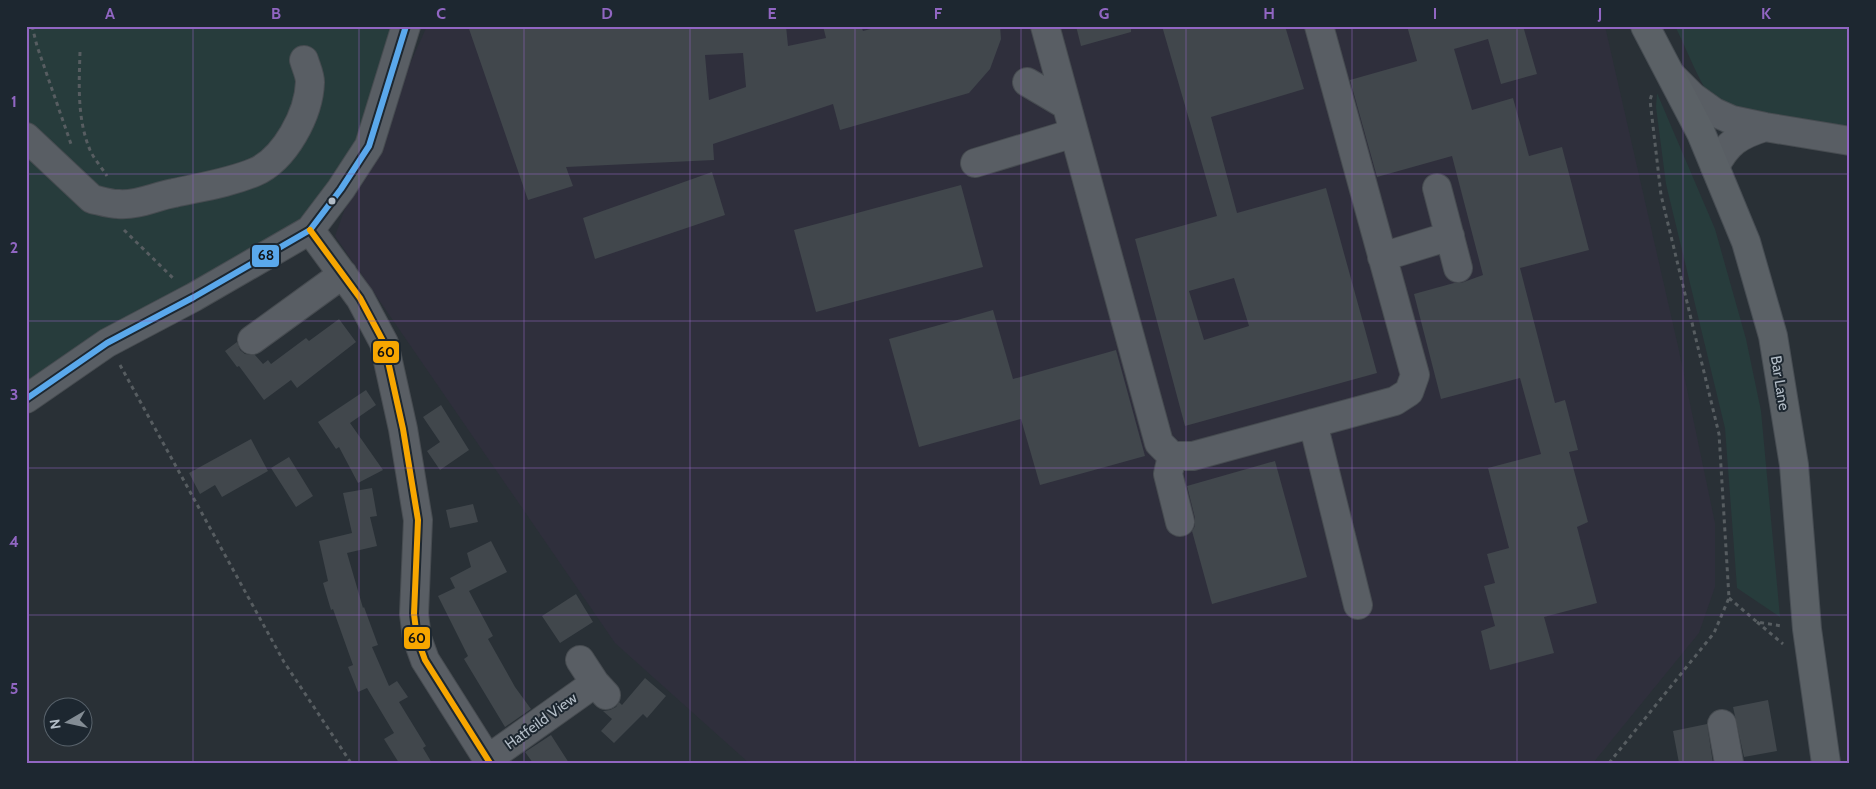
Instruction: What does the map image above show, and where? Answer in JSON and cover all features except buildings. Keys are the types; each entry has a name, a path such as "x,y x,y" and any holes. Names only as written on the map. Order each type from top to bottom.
{"main road":[{"name":"Bar Lane","path":"1645,26 1701,133 1746,242 1773,336 1794,466 1797,628 1826,763"}],"street":[{"path":"26,399 107,343 194,298 310,230 341,189 368,146 406,26"},
{"path":"1045,26 1159,443 1172,456 1193,456 1395,401 1409,392 1414,375 1319,26"},
{"path":"26,136 92,199 120,205 138,203 168,194 226,182 257,172 278,156 294,134 306,105 310,81 304,60"},
{"path":"1666,67 1693,97 1714,112 1732,120 1850,142"},
{"path":"1027,82 1066,105"},
{"path":"1715,167 1722,153 1733,141 1748,132 1764,127"},
{"path":"975,163 1074,133"},
{"path":"1437,188 1458,268"},
{"name":"Hatfeild View","path":"310,230 360,298 384,343 403,429 418,520 414,614 417,638 425,660 489,761 600,689 580,660"},
{"path":"1382,257 1450,236"},
{"path":"252,340 291,327 343,274"},
{"path":"1313,423 1358,605"},
{"path":"1172,456 1168,474 1180,522"},
{"path":"1722,724 1729,763"}],"path":[{"path":"32,26 40,54 50,159"},
{"path":"80,52 81,123 90,151 111,181 138,203"},
{"path":"1609,763 1714,634 1729,598 1719,434 1661,195 1650,100 1666,67"},
{"path":"119,225 194,298"},
{"path":"107,343 284,662 350,763"},
{"path":"1729,598 1757,622 1788,648 1797,628 1757,622"}],"shaded area":[{"path":"427,26 1605,26 1678,346 1715,523 1715,587 1699,633 1593,763 749,763 615,643 335,236 344,211"}],"green space":[{"path":"26,26 406,26 392,74 310,230 26,399"},
{"path":"1675,26 1850,26 1850,131 1757,114 1722,104 1712,98 1698,75"},
{"path":"1657,93 1715,229 1746,339 1761,411 1780,617 1737,588 1725,428 1666,184 1656,107"}],"transit line":[{"name":"68","path":"26,399 107,343 194,297 310,230 341,189 369,146 406,26"},
{"name":"60","path":"310,230 360,298 384,343 403,429 418,520 414,614 417,638 425,660 490,763"}]}
